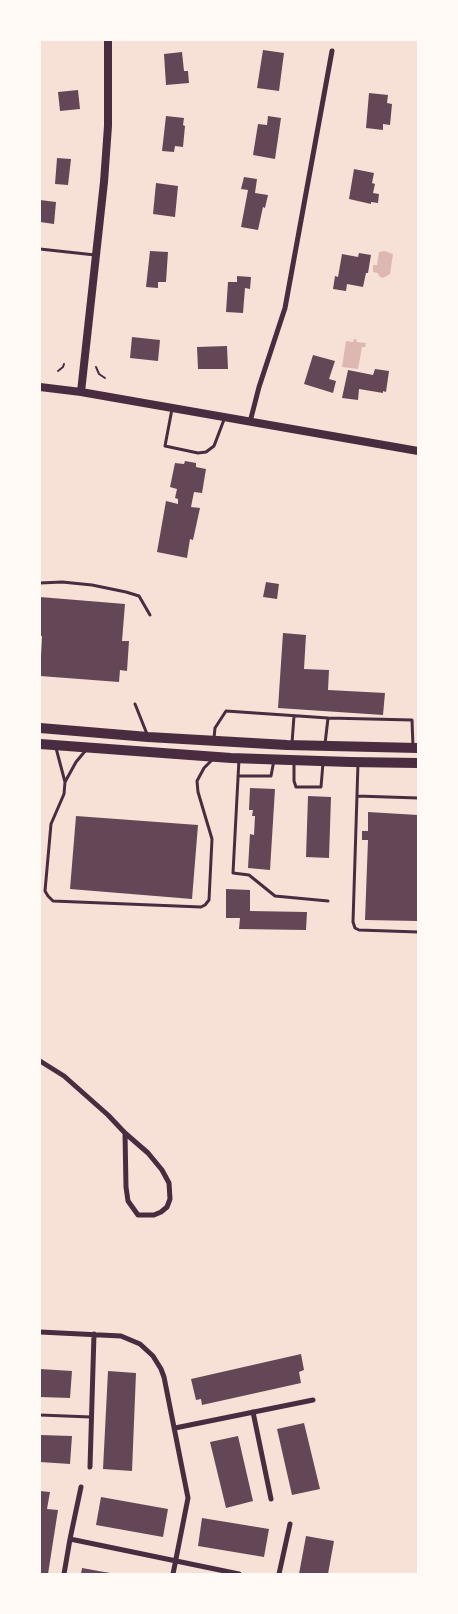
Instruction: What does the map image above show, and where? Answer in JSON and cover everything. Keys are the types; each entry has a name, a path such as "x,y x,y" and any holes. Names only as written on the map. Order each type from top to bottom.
{"main road":[{"path":"40,728 214,741 416,748"},
{"path":"40,744 216,757 358,763 418,763"}],"street":[{"path":"81,392 104,182 108,126 108,40"},
{"path":"250,422 259,387 285,308 332,51"},
{"path":"40,387 81,392 418,451"},
{"path":"40,1060 64,1076 108,1115 125,1133 148,1152 162,1170 169,1184 170,1199 167,1207 154,1215 138,1214 128,1201 125,1133"},
{"path":"40,1332 121,1336 130,1339 140,1344 153,1356 164,1376 188,1498 173,1574"},
{"path":"90,1467 94,1334"},
{"path":"175,1428 313,1400"},
{"path":"253,1412 271,1499"},
{"path":"64,1574 81,1487"},
{"path":"279,1574 290,1524"},
{"path":"70,1539 240,1574"}],"lane":[{"path":"40,249 96,255"},
{"path":"172,408 165,446 198,453 206,452 214,446 225,418"},
{"path":"40,583 92,584 126,592 139,596 150,615"},
{"path":"135,704 148,736"},
{"path":"214,741 215,728 226,711 328,718 412,720 416,748"},
{"path":"292,745 294,716"},
{"path":"325,746 328,718"},
{"path":"55,745 65,782 64,794 51,824 45,891 53,901 201,907 205,905 209,900 212,839 198,792 198,781 204,768 216,757"},
{"path":"65,782 76,762 88,748"},
{"path":"239,758 234,873 249,875 275,896 328,900"},
{"path":"238,776 272,776 274,759"},
{"path":"294,760 294,781 296,787 321,787 324,761"},
{"path":"358,763 353,922 355,928 359,930 418,932"},
{"path":"357,796 418,798"},
{"path":"40,1415 92,1417"}],"path":[{"path":"58,371 64,364"},
{"path":"96,367 105,378"}],"shaded area":[{"path":"385,251 393,254 390,274 383,278 378,273 373,272 373,265 377,265 379,252"},
{"path":"354,339 357,342 366,343 365,347 362,347 358,369 342,367 346,341 353,342"}],"building":[{"path":"263,50 284,53 279,91 257,88"},
{"path":"182,52 184,71 188,71 189,83 166,85 164,54"},
{"path":"78,90 80,109 60,111 58,92"},
{"path":"369,93 388,95 387,103 392,104 390,125 383,124 383,130 366,128"},
{"path":"166,116 184,118 183,147 175,146 174,152 162,151"},
{"path":"268,116 281,118 275,159 253,155 258,124 267,125"},
{"path":"57,158 71,159 68,185 55,184"},
{"path":"354,169 374,173 372,183 375,184 373,193 379,194 378,203 371,202 371,204 349,199"},
{"path":"244,177 257,179 255,193 268,195 265,208 263,207 258,230 241,227 248,190 241,189"},
{"path":"156,183 178,186 175,217 153,214"},
{"path":"40,200 56,202 54,224 40,222"},
{"path":"150,251 168,252 166,282 158,282 158,288 146,287"},
{"path":"359,253 371,255 363,287 347,284 346,291 333,289 335,276 338,277 342,254 358,257"},
{"path":"237,276 251,277 250,289 245,288 243,313 226,312 228,282 237,282"},
{"path":"132,337 160,340 158,361 130,358"},
{"path":"227,346 228,369 198,369 197,347"},
{"path":"313,355 335,361 329,379 336,381 333,393 304,384"},
{"path":"375,369 389,371 386,392 359,389 358,400 342,398 348,370 373,375"},
{"path":"185,461 196,463 196,467 206,469 202,493 194,492 191,507 200,508 193,540 190,539 187,558 157,552 166,501 178,504 178,499 175,498 177,489 170,487 175,463 184,464"},
{"path":"266,582 279,584 277,599 263,597"},
{"path":"40,597 125,604 122,641 129,641 127,671 120,670 119,682 40,676 42,636 40,636"},
{"path":"283,633 306,635 304,669 329,670 328,690 385,693 383,715 278,708"},
{"path":"250,788 275,789 270,870 248,868 250,834 254,835 255,816 252,816 253,810 249,810"},
{"path":"308,796 331,797 329,858 306,857"},
{"path":"368,812 418,815 418,921 365,920 368,840 362,840 362,831 368,831"},
{"path":"76,816 198,825 192,899 70,889"},
{"path":"226,889 250,890 250,911 307,912 306,930 239,929 240,918 226,918"},
{"path":"301,1354 304,1370 299,1372 301,1383 202,1405 201,1399 196,1400 191,1379"},
{"path":"40,1369 72,1371 70,1398 40,1397"},
{"path":"108,1371 136,1373 132,1471 103,1469"},
{"path":"304,1423 320,1489 292,1495 277,1429"},
{"path":"40,1435 72,1436 70,1464 40,1462"},
{"path":"238,1436 253,1501 226,1508 210,1442"},
{"path":"40,1491 50,1492 47,1509 58,1510 48,1574 40,1574"},
{"path":"101,1497 168,1509 163,1537 96,1525"},
{"path":"202,1518 269,1529 264,1557 198,1546"},
{"path":"306,1536 334,1541 328,1574 299,1574"},
{"path":"82,1568 110,1573 110,1574 81,1574"}]}
